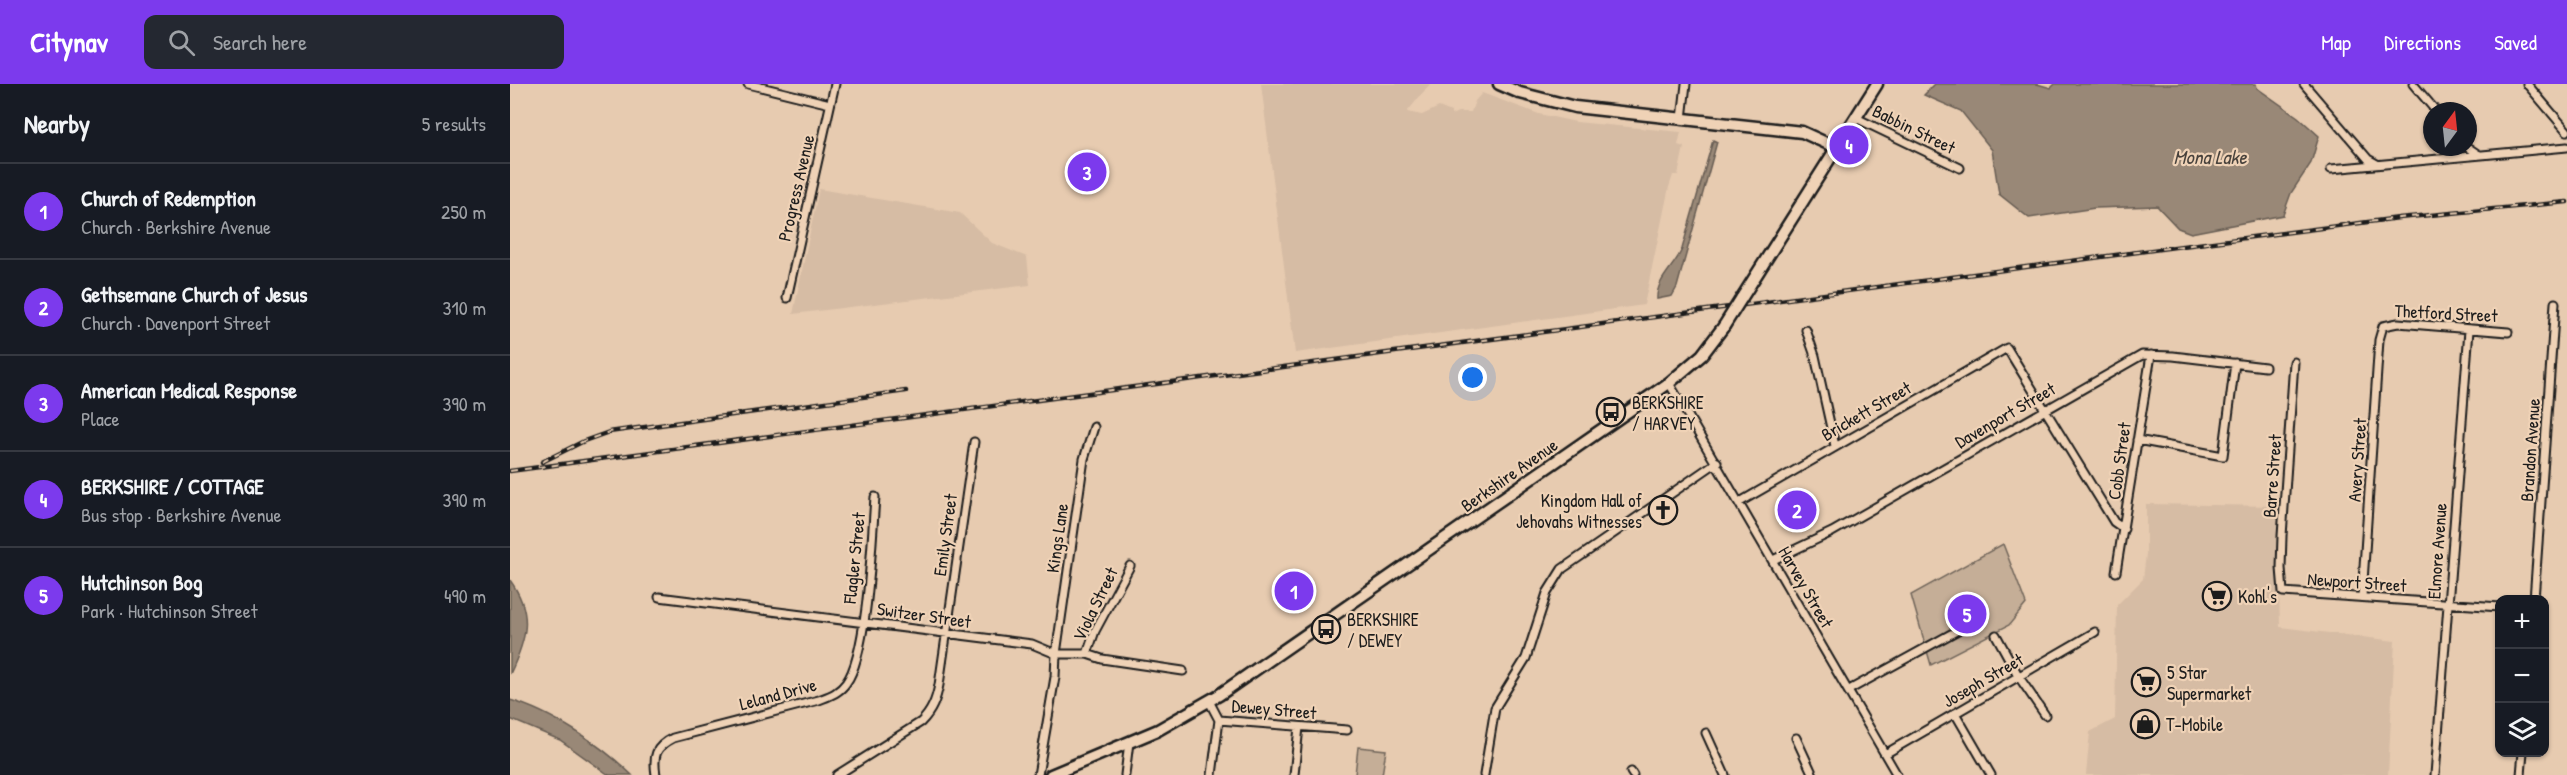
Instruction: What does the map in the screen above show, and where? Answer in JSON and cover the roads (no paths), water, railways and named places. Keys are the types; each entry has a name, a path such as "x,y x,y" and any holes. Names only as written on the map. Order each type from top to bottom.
{"main road":[{"path":"1498,84 1520,93 1575,107 1794,130 1814,135 1837,147"},
{"name":"Berkshire Avenue","path":"1051,775 1158,730 1209,701 1670,383 1702,355 1724,326 1877,84"}],"street":[{"path":"748,84 830,104"},
{"name":"Progress Avenue","path":"787,298 835,84"},
{"path":"1682,118 1686,84"},
{"path":"2304,84 2368,159 2377,164"},
{"path":"2413,84 2428,102"},
{"path":"2527,84 2567,131"},
{"name":"Babbin Street","path":"1856,118 1960,168"},
{"path":"2331,169 2567,147"},
{"name":"Brandon Avenue","path":"2534,595 2555,303"},
{"name":"Thetford Street","path":"2383,326 2398,323 2508,332"},
{"name":"Avery Street","path":"2362,597 2379,340 2383,326"},
{"path":"1806,330 1815,356 1835,446"},
{"name":"Elmore Avenue","path":"2435,775 2469,330"},
{"name":"Brickett Street","path":"1740,502 2007,348 2045,410"},
{"name":"Davenport Street","path":"1773,560 1832,532 2142,355 2151,354 2265,367"},
{"name":"Cobb Street","path":"2116,572 2151,354"},
{"name":"Barre Street","path":"2283,592 2282,537 2294,362"},
{"path":"2137,440 2223,456 2235,363"},
{"name":"Harvey Street","path":"1670,383 1897,775"},
{"path":"2045,410 2114,522 2124,529"},
{"name":"Kings Lane","path":"1038,775 1084,459 1094,427"},
{"name":"Emily Street","path":"837,775 896,739 930,713 939,685 974,442"},
{"path":"1484,775 1495,708 1526,658 1547,593 1562,569 1717,462"},
{"name":"Flagler Street","path":"862,621 871,557 875,497"},
{"name":"Viola Street","path":"1088,654 1095,631 1130,566"},
{"name":"Newport Street","path":"2283,592 2495,607"},
{"name":"Switzer Street","path":"659,597 1032,644 1056,654 1088,654 1102,659 1183,671"},
{"name":"Leland Drive","path":"656,775 654,761 656,751 661,744 673,738 832,695 842,689 853,670 862,621"},
{"path":"1849,690 1960,629"},
{"name":"Joseph Street","path":"1885,754 2095,632"},
{"path":"1996,635 2019,677 2045,715"},
{"name":"Dewey Street","path":"1209,701 1219,720 1347,730"},
{"path":"1955,713 1991,775"},
{"path":"1212,775 1219,720"},
{"path":"1294,775 1299,727"},
{"path":"1706,733 1725,775"},
{"path":"1796,738 1813,775"},
{"path":"1125,775 1128,742"},
{"path":"2521,775 2523,757"}],"water":[{"name":"Mona Lake","path":"1935,84 2037,84 2051,88 2055,84 2256,84 2257,88 2298,117 2319,136 2311,163 2291,193 2283,215 2191,233 2178,228 2157,206 2095,208 2029,218 1999,194 1992,150 1961,111 1924,95"},
{"path":"1713,140 1717,142 1677,287 1672,296 1657,299 1657,292 1663,279 1682,249"},
{"path":"510,580 523,604 525,626 521,649 510,674"},
{"path":"510,700 559,721 606,752 632,775 609,775 560,740 510,719"}],"railway":[{"path":"510,471 2175,247 2399,218 2567,202"},
{"path":"542,462 584,441 609,432 906,391"}],"place":[{"name":"BERKSHIRE / COTTAGE","path":"1849,145"},
{"name":"American Medical Response","path":"1087,172"},
{"name":"BERKSHIRE / HARVEY","path":"1611,412"},
{"name":"Kingdom Hall of Jehovahs Witnesses","path":"1663,510"},
{"name":"Gethsemane Church of Jesus","path":"1797,510"},
{"name":"Church of Redemption","path":"1294,591"},
{"name":"Kohl's","path":"2217,596"},
{"name":"Hutchinson Bog","path":"1967,614"},
{"name":"BERKSHIRE / DEWEY","path":"1326,629"},
{"name":"5 Star Supermarket","path":"2146,682"},
{"name":"T-Mobile","path":"2145,724"}]}
